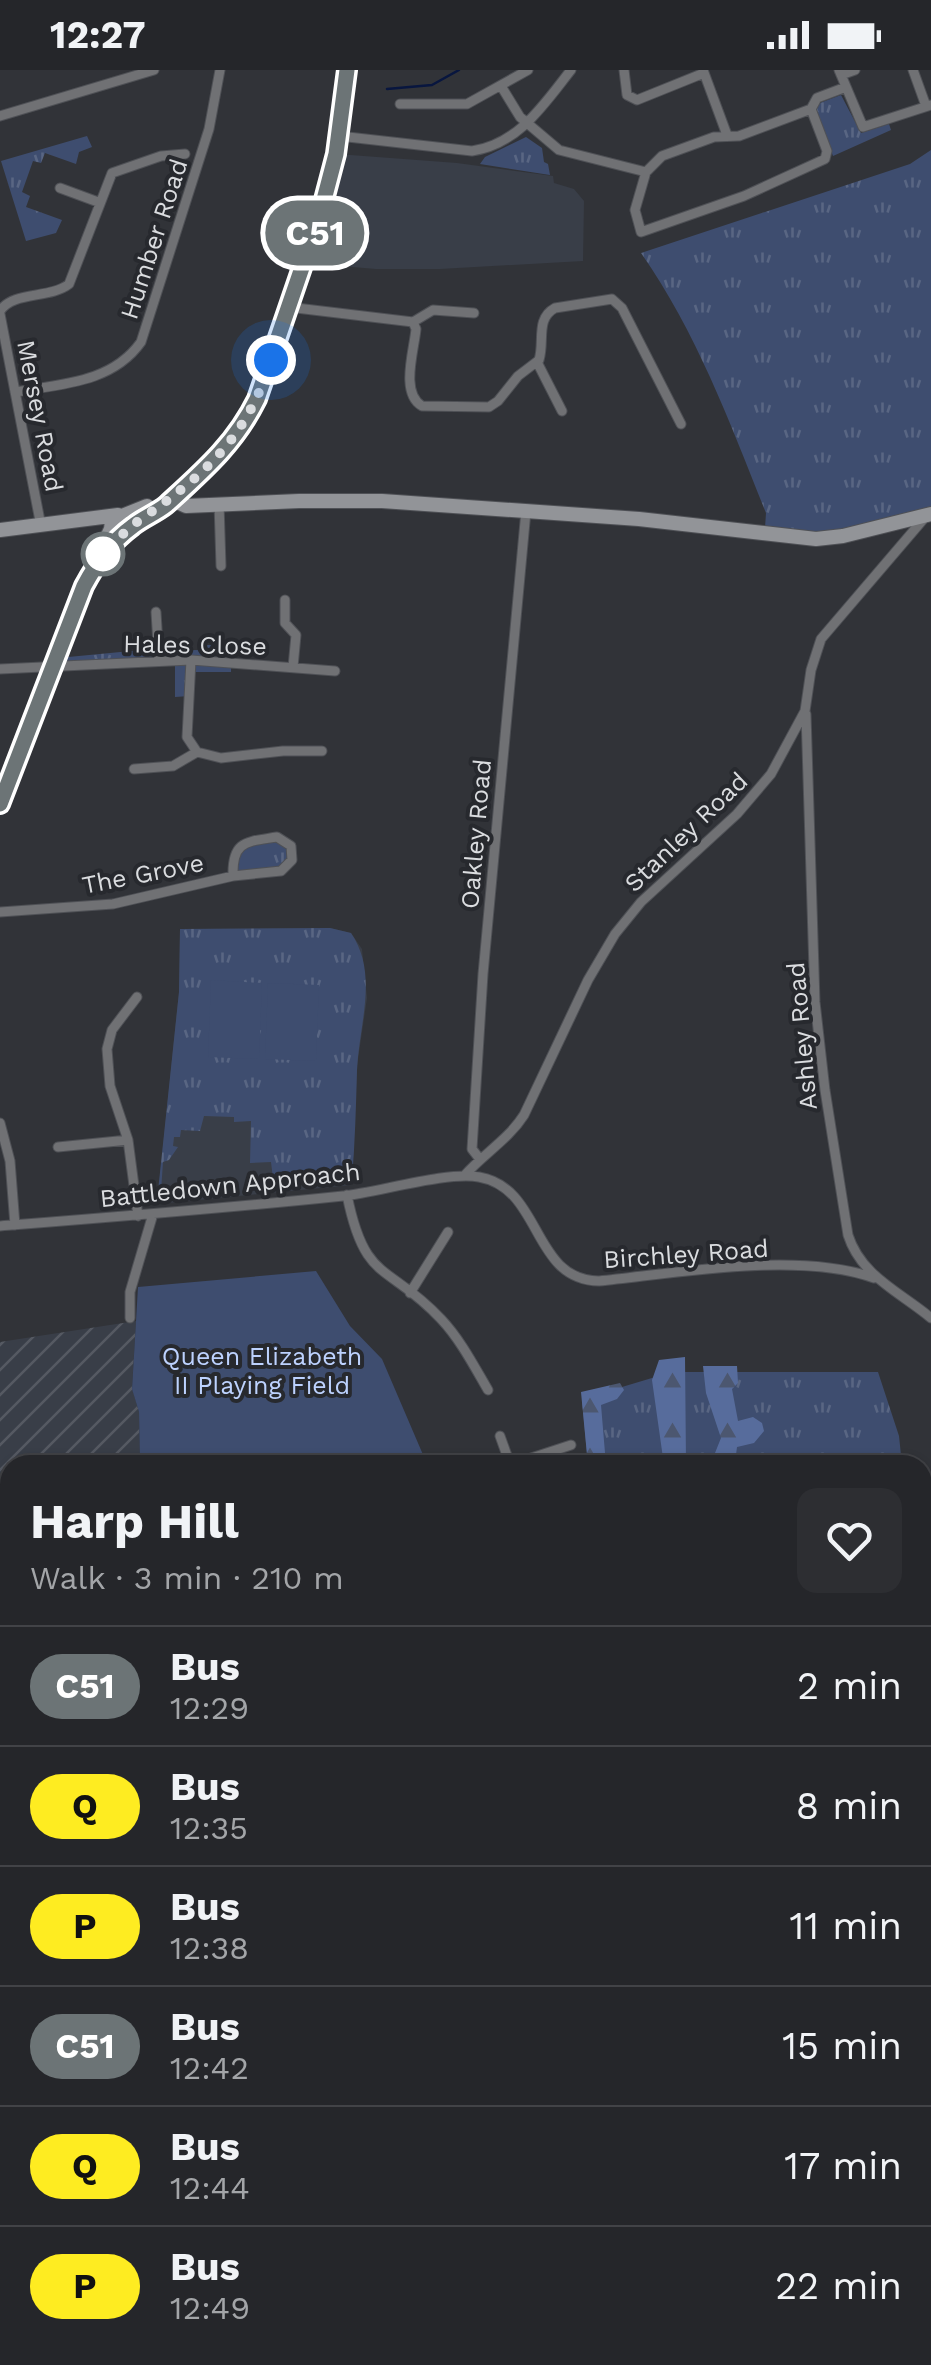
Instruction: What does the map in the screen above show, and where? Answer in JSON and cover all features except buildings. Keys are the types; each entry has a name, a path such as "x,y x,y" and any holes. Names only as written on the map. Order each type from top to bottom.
{"street":[{"path":"0,116 154,70"},
{"name":"Humber Road","path":"15,392 100,375 122,363 141,342 209,129 220,70"},
{"path":"0,530 93,520 119,525 164,507 217,460 244,425 262,386 316,228 339,136 347,70"},
{"path":"400,104 467,104 528,70"},
{"path":"339,136 472,150 487,148 529,125 572,70"},
{"path":"624,70 627,95 637,100 703,72 727,135"},
{"path":"856,70 840,73 860,124 869,128 928,106 913,70"},
{"path":"502,86 520,117 559,150 646,172"},
{"path":"811,110 826,148 825,160 744,196 641,232 635,210 646,172 662,156 727,135 739,136 811,110 817,98 846,87"},
{"path":"0,313 8,302 60,290 68,284 106,180 115,171 162,156 185,154"},
{"path":"60,188 98,202"},
{"path":"414,322 410,391 415,402 422,406 493,406 518,376 537,362 542,352 542,320 548,312 615,300 681,424"},
{"path":"288,307 414,322 433,310 474,313"},
{"name":"Mersey Road","path":"0,313 41,526"},
{"path":"537,362 562,411"},
{"path":"170,499 186,506 382,502 704,525 816,539 929,514"},
{"path":"219,503 220,566"},
{"name":"Oakley Road","path":"480,1158 472,1149 483,974 526,511"},
{"name":"Stanley Road","path":"464,1176 504,1140 524,1115 598,963 622,924 756,795 793,739 806,711 811,670 822,639 929,514"},
{"path":"0,801 84,586 119,525"},
{"path":"285,600 285,624 296,635 293,667"},
{"path":"156,612 159,662"},
{"path":"191,660 188,738 197,752 220,758 283,750 322,751"},
{"name":"Hales Close","path":"0,669 191,660 335,671"},
{"name":"Ashley Road","path":"806,711 815,1002 824,1090 852,1247 874,1278 931,1318"},
{"path":"793,739 808,741"},
{"path":"310,751 310,764"},
{"path":"134,768 173,766 197,752"},
{"name":"The Grove","path":"0,912 113,904 233,876 281,871 292,860 290,846 277,837 244,844 234,854 233,876"},
{"path":"137,997 107,1043 110,1086 128,1140 138,1216"},
{"path":"0,1123 15,1225"},
{"path":"58,1147 128,1140"},
{"name":"Battledown Approach","path":"0,1226 348,1195 464,1176"},
{"name":"Birchley Road","path":"464,1176 488,1179 515,1194 554,1261 580,1278 598,1281 778,1267 841,1270 874,1278"},
{"path":"348,1195 354,1230 368,1259 446,1324 488,1390"},
{"path":"130,1318 130,1292 154,1214"},
{"path":"410,1293 448,1232"},
{"path":"841,1270 852,1247"},
{"path":"500,1436 507,1455"},
{"path":"540,1455 571,1446"}],"shaded area":[{"path":"337,154 457,163 553,176 554,183 574,189 584,201 583,261 440,269 305,263"},
{"path":"330,928 351,933 362,949 367,998 357,1066 352,1185 157,1204 179,992 180,929"},
{"path":"136,1321 132,1388 139,1412 140,1455 0,1455 0,1342"}],"green space":[{"path":"841,95 861,133 889,124 891,130 833,156 816,111 817,104"},
{"path":"87,136 92,147 79,152 76,164 45,153 41,163 33,161 22,192 30,196 26,207 62,220 56,233 26,241 1,161"},
{"path":"526,137 542,148 550,175 480,164 485,157"},
{"path":"931,150 931,507 827,534 765,528 766,513 711,379 679,315 641,253 910,164"},
{"path":"201,645 214,645 215,661 231,662 231,672 192,672 189,696 175,697 175,662 55,667 58,658 200,650"},
{"path":"277,837 292,852 284,870 233,876 239,847"},
{"path":"330,928 351,933 364,965 366,982 352,1179 274,1186 271,1162 250,1163 251,1121 204,1116 200,1131 181,1130 180,1137 174,1137 173,1146 178,1147 163,1162 161,1191 166,1194 157,1201 179,992 180,929"},
{"path":"211,980 262,983 259,1059 208,1057"},
{"path":"268,983 319,985 316,1061 265,1059"},
{"name":"Queen Elizabeth II Playing Field","path":"316,1271 350,1326 382,1359 423,1455 140,1455 139,1412 132,1389 138,1287"},
{"path":"685,1357 686,1455 663,1455 652,1380 659,1360"},
{"path":"703,1366 737,1366 738,1383 732,1389 738,1421 753,1417 762,1423 764,1431 754,1443 737,1447 736,1455 716,1455 721,1438 706,1393"},
{"path":"672,1372 878,1372 899,1436 901,1455 587,1455 582,1399"},
{"path":"620,1383 624,1390 617,1399 601,1405 605,1455 587,1455 581,1392"}],"waterway":[{"path":"387,89 432,85 459,70"}],"bus line":[{"name":"C51","path":"0,804 84,586 100,556 217,460 244,425 257,399 320,215 336,154 347,70"}],"route":[{"path":"103,554 100,556 217,460 251,411 271,360"}]}
